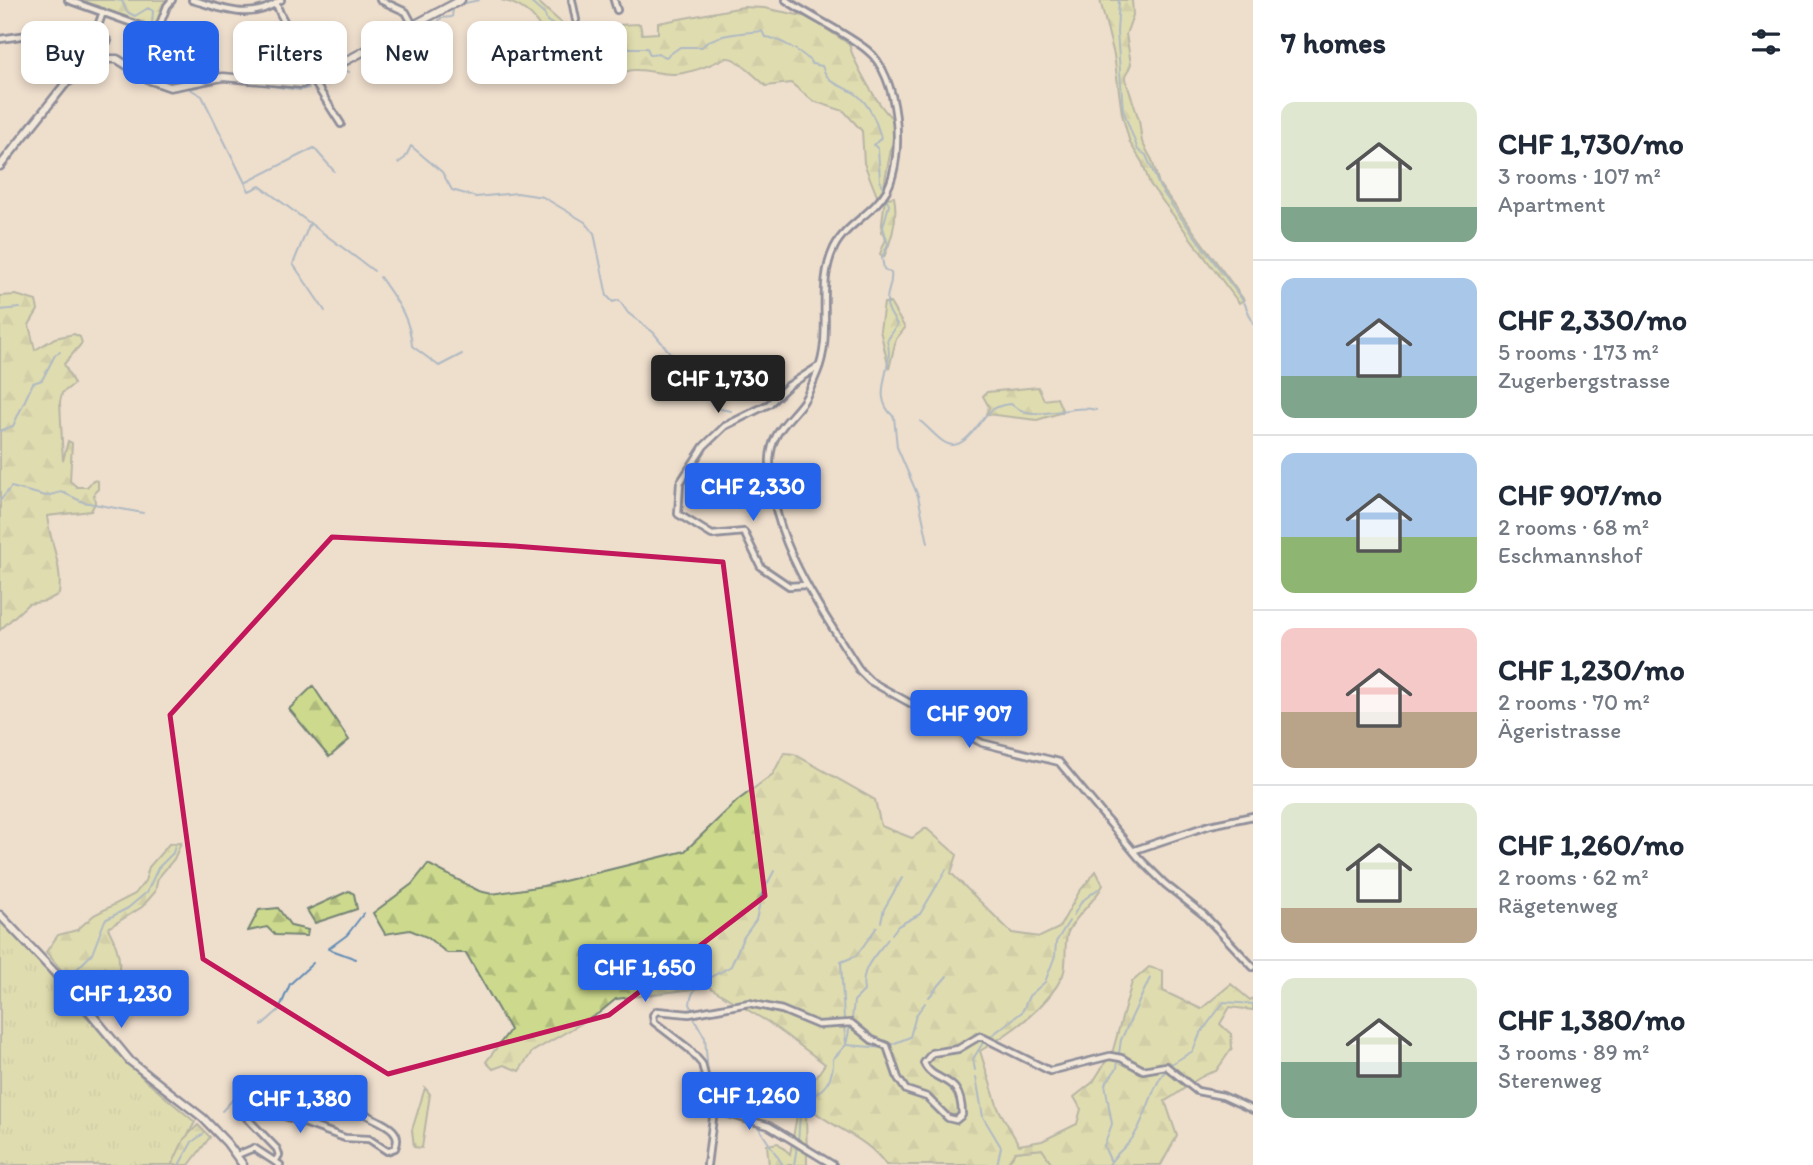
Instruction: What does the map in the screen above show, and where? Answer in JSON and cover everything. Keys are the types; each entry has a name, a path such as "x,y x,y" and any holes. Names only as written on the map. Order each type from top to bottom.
{"street":[{"path":"68,0 128,21"},
{"path":"162,21 172,0"},
{"path":"192,0 244,15 256,13 278,2 281,21"},
{"path":"380,0 406,12 411,21"},
{"path":"572,0 576,20"},
{"path":"614,0 617,10"},
{"path":"786,0 867,50 879,63 894,111 898,140 884,194 838,240 832,250 820,366 806,397 779,428 770,456 773,499 796,565 860,671 884,691 982,743 1059,762 1165,884 1204,915 1253,967"},
{"path":"420,21 455,1"},
{"path":"100,21 103,12"},
{"path":"0,39 21,36"},
{"path":"0,166 62,87 82,71 112,58 123,65"},
{"path":"161,84 170,87 185,84"},
{"path":"319,84 341,124"},
{"path":"806,585 789,586 761,567 744,532 712,535 677,514 680,483 704,446 725,426 769,404 788,386 820,366"},
{"path":"1135,850 1212,824 1253,816"},
{"path":"0,915 64,981 130,1061 202,1118 243,1165"},
{"path":"707,1165 715,1110 702,1064 689,1049 654,1022 654,1013 689,1014 749,1003 782,1010 818,1025 851,1023 872,1040 887,1046 898,1078 906,1090 927,1097 948,1118 956,1120 962,1115 959,1093 942,1077 929,1071 924,1063 932,1052 958,1049 981,1036 1049,1071 1110,1056 1121,1058 1143,1070 1167,1066 1197,1091 1223,1096 1253,1110"},
{"path":"237,1155 254,1148 278,1164 277,1149 242,1113 240,1102 244,1101 345,1138 369,1139 387,1150 395,1148 398,1138 395,1131 367,1115"},
{"path":"715,1110 757,1121 794,1138 833,1165"}],"highlighted area":[{"path":"332,537 514,546 723,562 765,896 609,1015 388,1074 203,959 170,715"}],"green space":[{"path":"82,0 168,0 161,21 131,21"},
{"path":"501,0 536,0 560,21 536,21 514,4"},
{"path":"1100,0 1132,0 1133,15 1126,34 1131,64 1125,78 1139,120 1142,142 1152,160 1159,184 1244,300 1239,303 1150,184 1142,162 1130,143 1122,114 1114,55"},
{"path":"743,7 764,8 808,17 849,44 867,84 894,120 884,189 877,196 864,163 862,131 844,111 813,101 791,83 766,86 739,63 726,58 683,73 627,72 627,25 640,24 642,34 658,33 658,23"},
{"path":"894,197 894,227 884,257 880,254 886,239 881,232 885,198"},
{"path":"16,295 36,301 38,310 29,325 35,350 55,338 74,334 80,337 82,343 64,364 74,384 62,393 60,402 63,461 68,441 72,443 70,481 77,487 87,487 93,480 98,481 98,489 94,493 95,503 91,511 47,516 58,564 59,594 46,601 28,604 0,630 0,296"},
{"path":"884,303 890,303 905,328 896,339 889,369 880,330"},
{"path":"1038,387 1044,400 1057,398 1063,412 1037,420 986,414 989,407 983,396 987,392"},
{"path":"313,686 349,740 329,757 289,709"},
{"path":"784,753 794,754 875,800 881,826 912,838 926,828 957,855 951,873 1012,933 1040,937 1059,928 1079,892 1096,871 1103,885 1068,932 1063,975 1056,987 1027,1019 980,1051 998,1108 1019,1145 1042,1141 1077,1124 1081,1109 1074,1097 1093,1082 1113,1050 1132,982 1149,967 1163,971 1163,991 1201,1009 1231,984 1250,1000 1253,998 1253,1010 1230,1007 1220,1024 1231,1034 1232,1048 1216,1071 1165,1101 1177,1136 1161,1165 1053,1165 1042,1149 1015,1152 1007,1165 886,1165 867,1146 821,1117 801,1099 825,1064 768,1022 709,987 616,999 599,1013 532,1052 519,1071 504,1065 493,1069 486,1062 510,1030 466,953 447,953 427,937 410,930 385,934 373,913 412,884 428,864 479,891 492,894 543,886 685,851 737,801 773,774"},
{"path":"181,843 174,859 158,878 155,892 142,907 108,928 118,952 119,971 110,987 91,1005 46,952 58,935 77,930 94,915 135,894 145,881 149,867 169,844"},
{"path":"349,891 354,894 357,909 315,923 307,910"},
{"path":"278,908 291,926 308,930 307,936 275,935 267,927 248,931 259,910"},
{"path":"0,917 113,1047 146,1081 195,1122 172,1165 0,1165"},
{"path":"425,1088 430,1094 422,1148 414,1147 412,1130"},
{"path":"799,1104 806,1108 807,1165 769,1165 767,1145 778,1143 790,1154"},
{"path":"198,1125 210,1137 189,1165 172,1165 184,1139"},
{"path":"1042,1149 1053,1165 1007,1165 1015,1152"}],"waterway":[{"path":"115,0 122,1 127,12 135,16 148,8 153,11 152,21"},
{"path":"456,5 479,0"},
{"path":"528,0 545,15 547,21 575,38 575,46 597,57 611,49 624,54 627,48 647,48 650,55 659,54 666,57 680,47 702,47 722,36 762,31 765,37 783,43 798,51 812,64 822,66 832,81 856,94 869,108 881,138 874,145 878,149 880,180 889,205 883,227 888,244 882,258 884,269 891,273 887,306 897,325 887,341 889,351 883,400 894,417 897,447 918,496 928,543"},
{"path":"1119,0 1117,32 1123,110 1138,150 1146,155 1160,188 1173,207 1244,302 1253,323"},
{"path":"439,21 441,18 452,17 453,9"},
{"path":"190,89 208,84"},
{"path":"259,84 300,90 309,88"},
{"path":"190,89 202,96 249,191 260,186 374,271"},
{"path":"398,163 405,158 411,146 442,172 452,190 476,197 517,193 543,197 585,222 594,233 607,296 613,302 619,300 628,313 653,332 715,408 731,411"},
{"path":"245,183 314,148 334,171"},
{"path":"310,223 293,264 325,311"},
{"path":"380,277 405,317 412,346 439,366 462,354"},
{"path":"0,310 20,308"},
{"path":"0,431 13,426 33,383 42,380 55,355 60,352"},
{"path":"920,421 941,440 951,445 963,441 990,412 1004,405 1011,404 1031,413 1096,410"},
{"path":"0,501 11,487 46,496 62,492 83,502 143,513"},
{"path":"69,977 92,954 105,920 128,908 147,892 158,868 173,853 175,845"},
{"path":"892,934 898,926 920,914 946,870"},
{"path":"693,1010 690,1004 699,985 731,966 743,938 756,920 762,894 774,871"},
{"path":"881,922 884,909 902,878"},
{"path":"1073,916 1082,901 1098,889"},
{"path":"328,949 347,935 364,913"},
{"path":"991,1036 1022,1012 1029,996 1045,982 1055,956 1056,942 1069,921"},
{"path":"844,1019 841,962 856,956 877,927"},
{"path":"852,1019 854,1001 864,991 866,969 888,939"},
{"path":"329,949 356,959"},
{"path":"679,950 699,964 701,980"},
{"path":"262,1025 279,1010 290,984 313,963"},
{"path":"929,997 947,976"},
{"path":"1119,1053 1121,1040 1150,978"},
{"path":"1171,1064 1193,1051 1200,1034 1224,1002 1253,1004"},
{"path":"890,1045 910,1037 916,1015 925,1003"},
{"path":"694,1018 705,1038 708,1074"},
{"path":"844,1026 846,1044"},
{"path":"798,1140 803,1104 811,1102 814,1095 823,1089 829,1080 833,1059 846,1045 850,1026"},
{"path":"975,1070 973,1059 984,1041"},
{"path":"847,1045 884,1048"},
{"path":"1110,1160 1104,1146 1112,1124 1105,1084 1117,1068 1118,1060"},
{"path":"1109,1165 1136,1132 1156,1085 1166,1070"},
{"path":"976,1077 983,1117 1001,1147 997,1165"},
{"path":"222,1111 238,1094 247,1079"},
{"path":"758,1127 783,1165"},
{"path":"179,1165 192,1142 203,1134"},
{"path":"794,1165 797,1146"}]}
